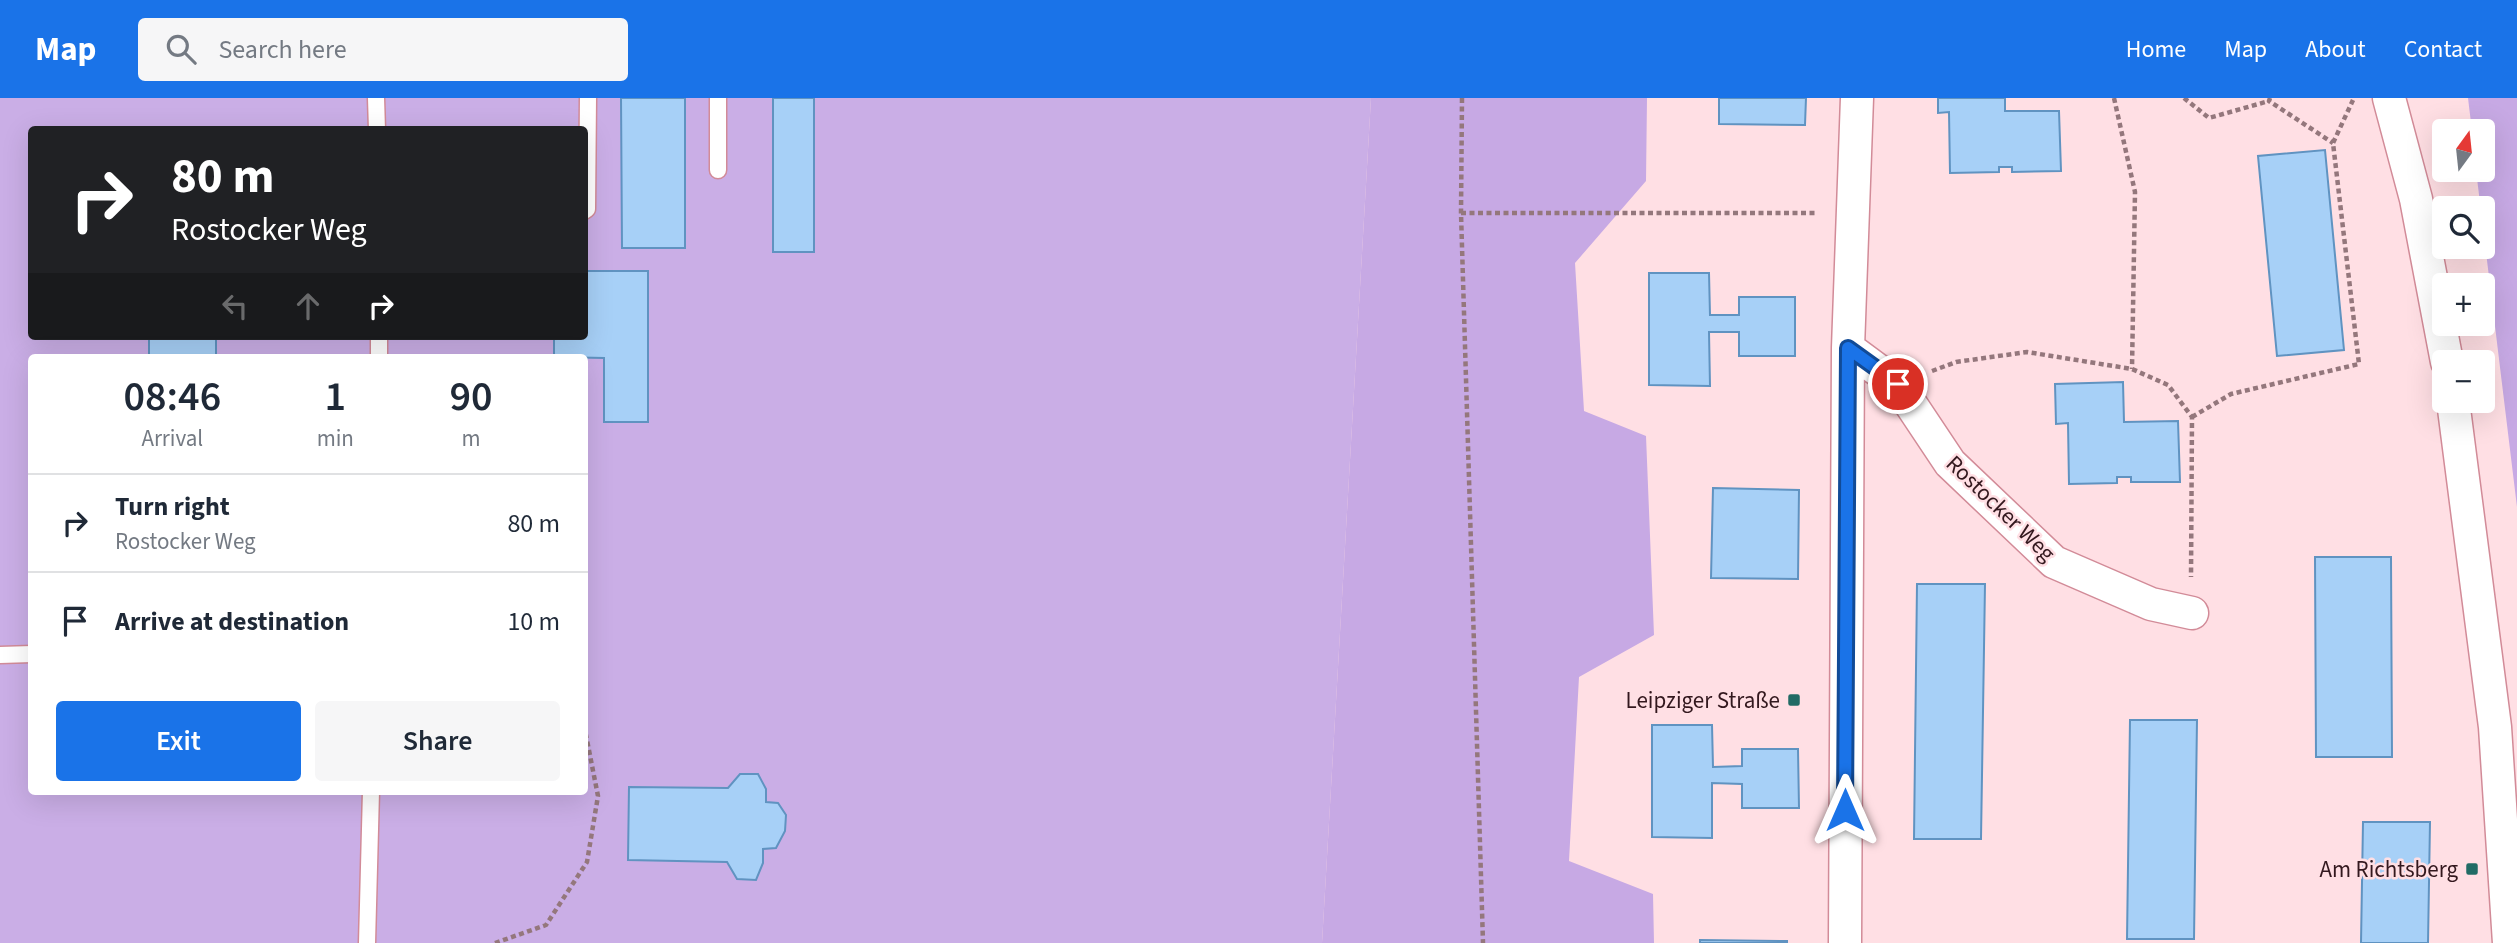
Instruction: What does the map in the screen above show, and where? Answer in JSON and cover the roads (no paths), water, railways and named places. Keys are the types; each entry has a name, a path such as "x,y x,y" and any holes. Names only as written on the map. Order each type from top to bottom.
{"street":[{"path":"1846,943 1848,348 1857,98"},
{"path":"2389,98 2416,199 2445,350"},
{"name":"Rostocker Weg","path":"1848,348 1898,384 1951,463 2054,562 2151,604 2192,612"},
{"path":"2455,413 2495,727 2510,943"}],"lane":[{"path":"376,98 377,126"},
{"path":"588,98 588,126"},
{"path":"718,98 718,170"},
{"path":"0,655 28,654"},
{"path":"367,943 371,795"}],"place":[{"name":"Leipziger Straße","path":"1794,700"},
{"name":"Am Richtsberg","path":"2472,869"}]}
